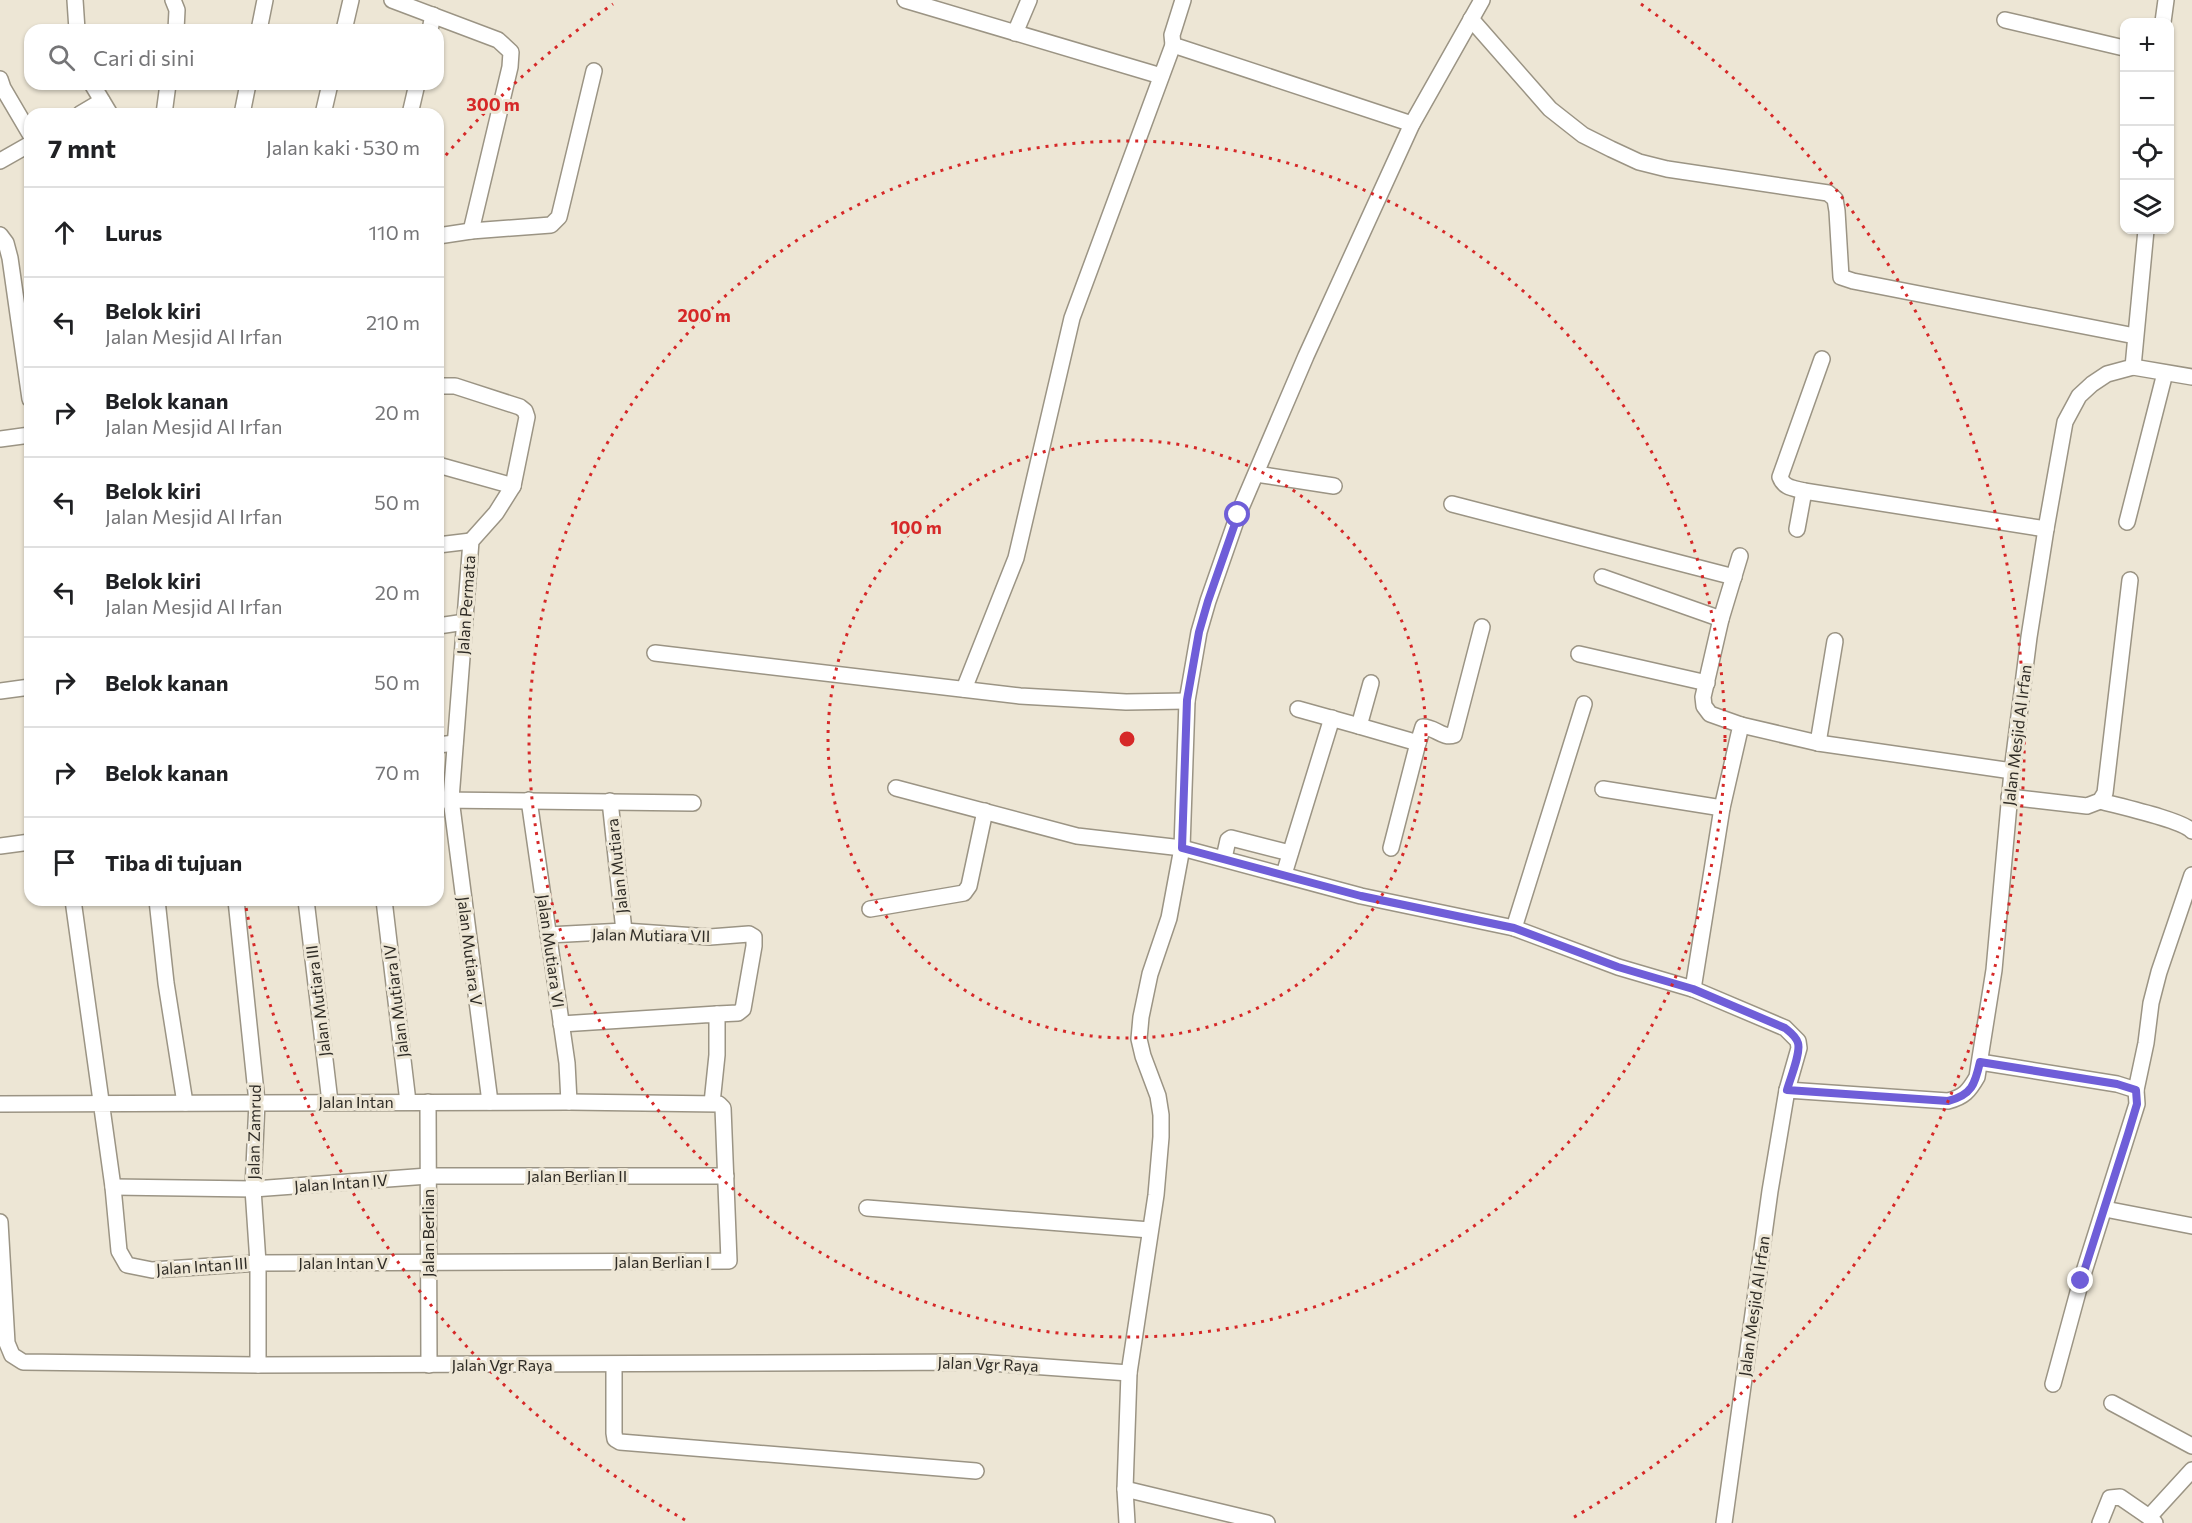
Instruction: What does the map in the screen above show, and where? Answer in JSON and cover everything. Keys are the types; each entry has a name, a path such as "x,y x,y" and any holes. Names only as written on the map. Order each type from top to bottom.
{"street":[{"path":"75,0 77,24"},
{"path":"173,0 177,10 176,24"},
{"path":"260,24 265,0"},
{"path":"345,24 351,0"},
{"path":"392,0 431,22"},
{"path":"905,0 1161,76"},
{"path":"1015,33 1029,0"},
{"path":"964,689 1016,558 1072,318 1173,45 1172,35 1183,0"},
{"path":"1127,1523 1125,1490 1129,1373 1160,1166 1161,1115 1158,1096 1139,1039 1150,974 1169,918 1182,848 1187,700 1199,632 1238,515 1320,325 1412,124 1482,0"},
{"path":"2164,18 2166,0"},
{"path":"1471,19 1550,109 1583,135 1611,149 1639,162 1667,169 1828,193 1835,199 1837,211 1841,277 1864,284 2135,336"},
{"path":"2005,20 2120,47"},
{"path":"444,25 498,40 509,48 512,56 471,231"},
{"path":"1173,45 1412,124"},
{"path":"444,235 551,225 555,222 559,217 594,71"},
{"path":"0,79 24,125"},
{"path":"96,90 106,108"},
{"path":"165,108 167,90"},
{"path":"243,108 247,90"},
{"path":"324,108 328,90"},
{"path":"411,108 416,90"},
{"path":"0,161 24,147"},
{"path":"2146,234 2133,367 2192,377"},
{"path":"0,236 6,243 10,258 24,357"},
{"path":"1822,359 1780,477 1782,483 1787,487 2046,529"},
{"name":"Jalan Mesjid Al Irfan","path":"1787,1090 1948,1101 1962,1097 1977,1077 1994,970 2012,771 2046,529 2066,422 2079,396 2092,384 2108,374 2133,367"},
{"path":"2127,522 2165,373"},
{"name":"Jalan Permata","path":"444,386 455,386 520,407 525,411 527,417 513,486 496,513 471,541 455,743 444,799"},
{"path":"0,439 24,436"},
{"path":"444,467 513,486"},
{"path":"1256,474 1334,486"},
{"path":"1797,529 1804,491"},
{"path":"1452,504 1734,577"},
{"path":"444,544 471,541"},
{"path":"1740,556 1721,619 1707,683 1704,706 1710,714 1741,725 1818,743 2012,771"},
{"path":"1602,577 1721,619"},
{"path":"2100,801 2107,784 2130,580"},
{"path":"444,625 465,622"},
{"path":"1391,848 1418,742 1424,727 1447,736 1454,735 1482,627"},
{"path":"1818,743 1835,641"},
{"path":"654,653 1020,696 1126,702 1187,700"},
{"path":"1579,654 1707,683"},
{"path":"1359,726 1371,683"},
{"path":"0,691 24,688"},
{"path":"1514,928 1584,704"},
{"path":"1298,709 1418,742"},
{"path":"1284,874 1332,718"},
{"path":"1693,989 1722,808 1741,725"},
{"path":"444,744 455,743"},
{"name":"Jalan Mesjid Al Irfan","path":"896,788 1077,836 1182,848 1361,896 1514,928 1618,967 1693,989 1785,1028 1794,1035 1799,1048 1787,1090 1770,1191 1724,1523"},
{"path":"1603,789 1722,808"},
{"path":"2009,797 2087,806 2100,801 2169,820 2189,827 2192,831"},
{"path":"444,799 693,803"},
{"name":"Jalan Mutiara V","path":"444,799 490,1102"},
{"name":"Jalan Mutiara VI","path":"529,800 561,1024 569,1102"},
{"name":"Jalan Mutiara","path":"610,801 624,931"},
{"path":"870,909 964,893 969,886 986,811"},
{"path":"1224,858 1228,840 1231,838 1290,853"},
{"path":"0,846 24,843"},
{"path":"2053,1384 2081,1281 2137,1104 2136,1090 2146,1043 2151,1003 2159,972 2192,875"},
{"path":"74,906 113,1187"},
{"path":"158,906 166,983 185,1103"},
{"name":"Jalan Zamrud","path":"237,906 257,1102 253,1189 258,1263 258,1365"},
{"name":"Jalan Mutiara III","path":"307,906 330,1102"},
{"name":"Jalan Mutiara IV","path":"385,906 408,1102"},
{"name":"Jalan Mutiara VII","path":"548,935 624,931 710,937 749,934 754,937 754,946 743,1009 738,1012 717,1014"},
{"path":"561,1024 717,1014 717,1055 712,1103"},
{"path":"1980,1062 2117,1084 2136,1090"},
{"name":"Jalan Berlian","path":"428,1102 429,1365"},
{"name":"Jalan Intan","path":"0,1104 712,1103"},
{"name":"Jalan Berlian I","path":"428,1262 729,1261 723,1108 722,1105 712,1103"},
{"name":"Jalan Berlian II","path":"428,1176 726,1176"},
{"name":"Jalan Intan IV","path":"113,1187 253,1189 428,1176"},
{"name":"Jalan Intan III","path":"113,1187 119,1251 127,1265 152,1270 258,1263"},
{"path":"867,1208 1150,1230"},
{"path":"2105,1209 2192,1226"},
{"name":"Jalan Vgr Raya","path":"0,1222 7,1343 12,1355 23,1362 258,1365 975,1362 1129,1373"},
{"name":"Jalan Intan V","path":"258,1263 428,1262"},
{"path":"614,1365 614,1433 615,1438 620,1442 976,1471"},
{"path":"2112,1403 2192,1446"},
{"path":"2100,1523 2110,1498 2120,1497 2152,1520 2192,1470"},
{"path":"1125,1490 1267,1523"}],"route":[{"path":"1238,515 1199,632 1187,700 1182,848 1361,896 1514,928 1618,967 1693,989 1785,1028 1794,1035 1799,1048 1787,1090 1948,1101 1962,1097 1971,1088 1977,1077 1980,1062 2117,1084 2136,1090 2137,1104 2081,1281"}]}
